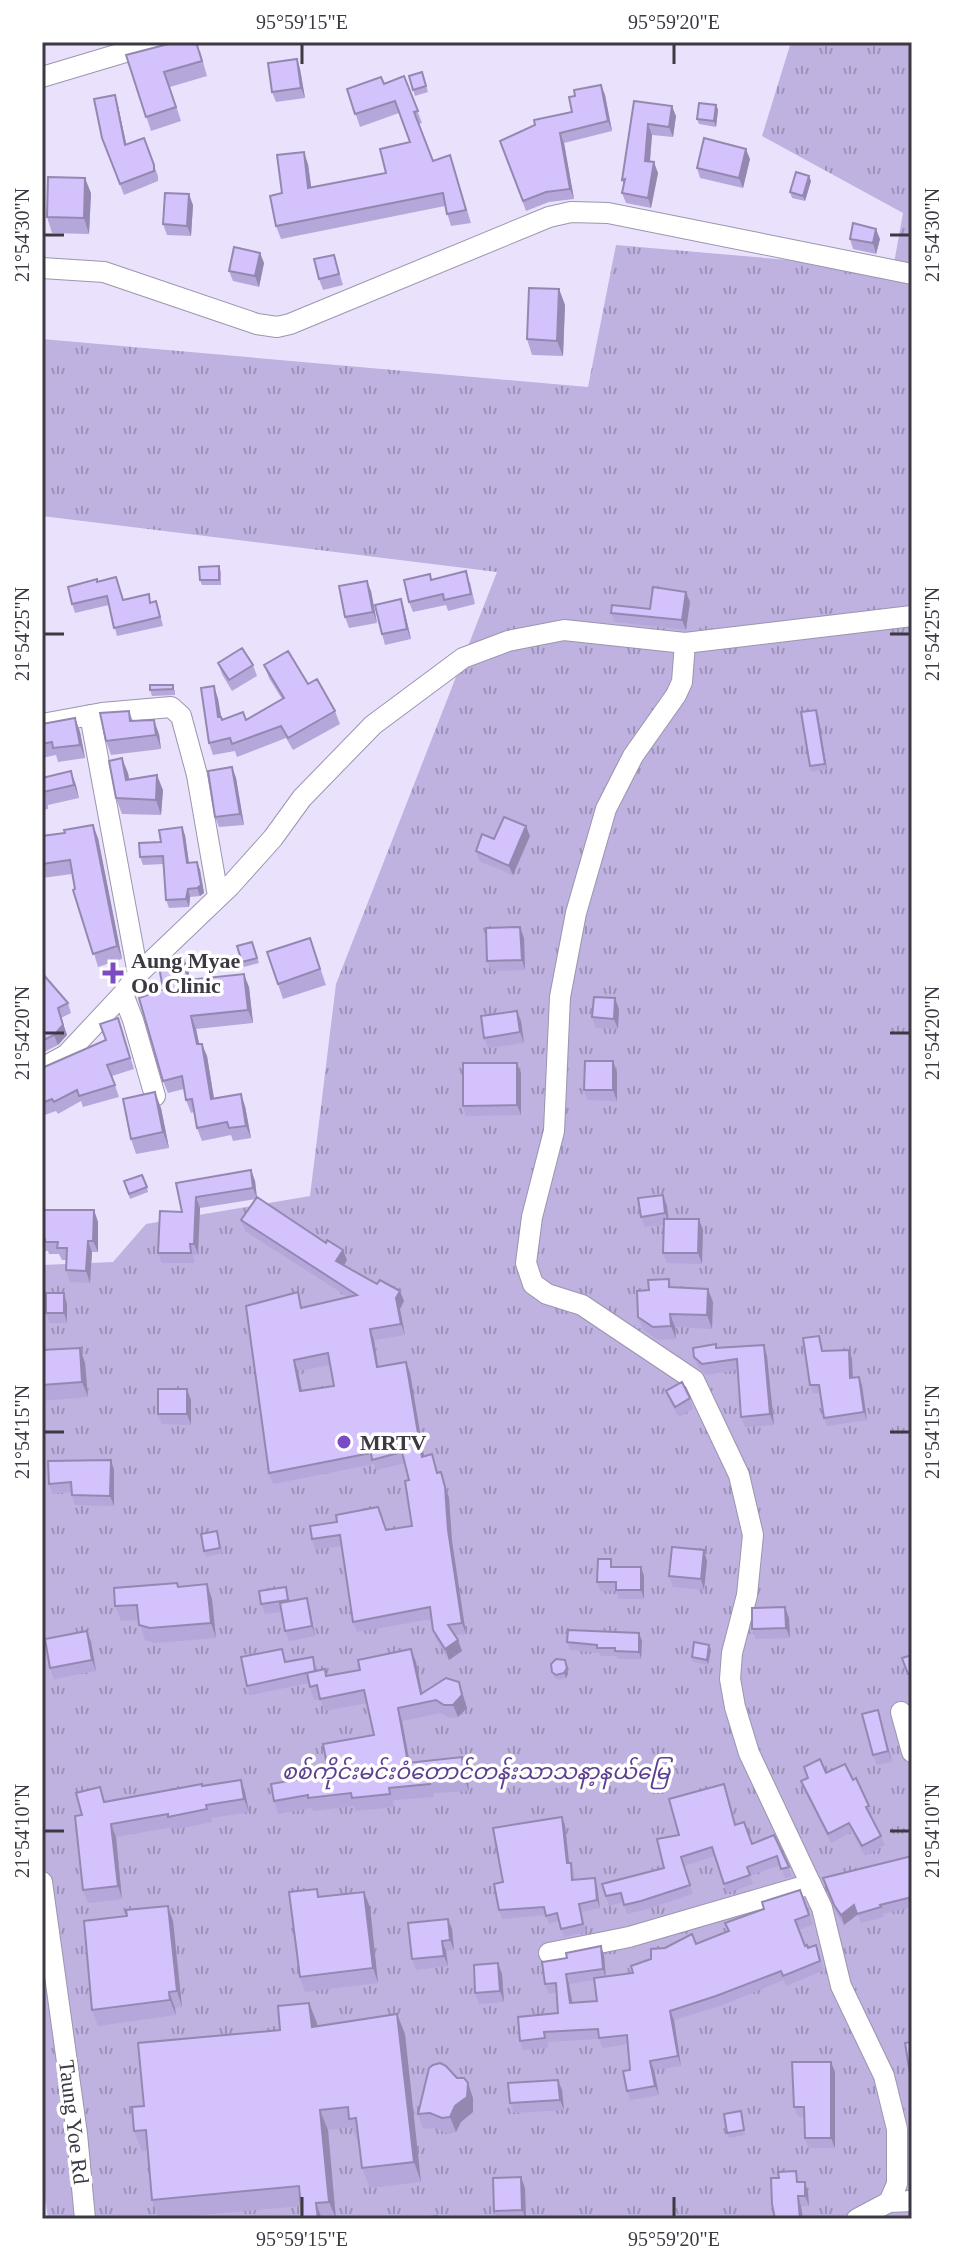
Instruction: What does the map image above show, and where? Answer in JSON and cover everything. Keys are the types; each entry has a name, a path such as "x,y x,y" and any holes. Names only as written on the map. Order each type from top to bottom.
{"street":[{"path":"42,77 159,42"},
{"path":"42,268 104,272 257,324 277,327 315,315 539,221 571,212 588,212 608,213 912,274"},
{"path":"42,1068 66,1055 138,974 264,848 302,798 373,725 463,658 508,641 564,630 685,643 912,616"},
{"path":"685,643 682,682 633,756 606,809 576,913 560,997 554,1131 532,1217 526,1263 533,1284 547,1294 582,1305 694,1380 739,1475 753,1535 747,1595 737,1628 730,1679 741,1732 749,1753 811,1884 831,1936 841,1986 884,2076 893,2106 899,2152 897,2184 889,2202"},
{"path":"42,724 90,715 171,707 181,716 197,775 218,896"},
{"path":"90,715 138,974"},
{"path":"123,994 155,1096"},
{"path":"901,1712 912,1752"},
{"name":"Taung Yoe Rd","path":"42,1882 77,2134 85,2219"},
{"path":"549,1953 629,1937 811,1884"},
{"path":"857,2219 889,2202 912,2201"}],"green space":[{"name":"စစ်ကိုင်းမင်းဝံတောင်တန်းသာသနာ့နယ်မြေ","path":"791,42 912,42 912,2219 48,2219 42,2174 42,1265 113,1262 146,1224 310,1196 336,984 497,572 42,516 42,339 588,387 616,245 893,269 903,213 762,136"}],"building":[{"path":"176,42 196,42 202,61 164,72 176,107 146,117 126,55"},
{"path":"297,59 301,88 272,92 268,63"},
{"path":"422,72 426,86 413,90 409,76"},
{"path":"404,76 433,161 450,155 466,210 447,214 443,193 276,226 270,196 282,193 277,155 304,152 308,188 386,173 380,149 410,142 395,101 355,114 347,89 381,77 384,84"},
{"path":"601,85 608,121 560,133 570,189 546,192 523,201 500,141 535,125 534,120 572,112 569,97 575,96 574,90"},
{"path":"115,95 125,145 144,138 154,165 154,171 120,184 102,138 94,99"},
{"path":"634,101 672,106 669,127 648,124 645,161 654,162 648,198 622,193"},
{"path":"699,103 716,105 714,121 697,119"},
{"path":"704,138 746,149 739,178 697,168"},
{"path":"796,172 809,176 803,196 790,192"},
{"path":"48,177 85,178 84,218 47,217"},
{"path":"165,193 189,194 187,226 163,224"},
{"path":"853,223 876,229 873,243 850,239"},
{"path":"234,247 260,253 255,276 229,271"},
{"path":"334,255 339,274 319,279 314,259"},
{"path":"529,288 559,289 557,341 527,339"},
{"path":"219,566 219,580 200,580 199,567"},
{"path":"466,571 471,594 444,600 443,594 409,602 404,580 430,574 431,580"},
{"path":"116,577 123,600 149,594 150,603 156,601 160,617 114,628 107,596 72,604 68,587"},
{"path":"367,581 373,612 345,617 339,586"},
{"path":"653,587 686,592 682,620 611,613 612,605 650,609"},
{"path":"401,599 407,629 382,634 375,605"},
{"path":"242,648 253,665 229,680 218,663"},
{"path":"288,651 308,684 317,679 335,711 288,738 281,726 232,744 230,738 209,743 201,688 214,686 218,717 222,720 243,712 246,720 284,698 264,665"},
{"path":"150,685 173,685 173,689 150,690"},
{"path":"816,710 825,764 810,766 801,712"},
{"path":"129,711 130,721 154,720 156,735 106,741 100,713"},
{"path":"75,718 80,745 53,748 52,742 42,744 42,724"},
{"path":"122,758 126,780 157,775 156,800 116,798 109,761"},
{"path":"232,767 240,814 215,817 208,771"},
{"path":"71,771 74,785 43,792 42,796 42,778"},
{"path":"504,817 526,826 509,866 476,851 482,834 494,839"},
{"path":"93,825 117,946 93,954 73,890 70,860 42,864 42,836"},
{"path":"182,827 187,863 197,862 201,885 188,889 186,899 166,900 163,856 140,857 139,843 161,842 159,830"},
{"path":"520,927 522,960 487,961 486,928"},
{"path":"310,938 320,969 278,984 267,952"},
{"path":"252,942 257,958 242,962 237,946"},
{"path":"183,956 188,980 244,974 248,1010 191,1016 197,1044 202,1044 211,1099 241,1094 246,1126 229,1128 227,1122 197,1128 192,1099 186,1100 182,1076 163,1081 139,998 163,989 158,961"},
{"path":"42,973 68,1003 58,1008 63,1025 54,1035 42,1041"},
{"path":"594,997 615,998 614,1019 592,1017"},
{"path":"517,1011 520,1032 484,1038 481,1016"},
{"path":"118,1018 130,1058 107,1065 115,1085 79,1096 77,1090 54,1102 52,1099 42,1103 42,1068 106,1040 100,1024"},
{"path":"585,1061 613,1061 613,1090 584,1090"},
{"path":"463,1063 517,1063 517,1105 463,1106"},
{"path":"155,1092 163,1132 131,1139 123,1099"},
{"path":"251,1170 253,1188 196,1197 191,1253 158,1253 160,1211 182,1212 176,1183"},
{"path":"142,1175 147,1187 129,1194 124,1181"},
{"path":"663,1195 665,1213 641,1217 638,1198"},
{"path":"257,1197 326,1243 327,1240 343,1250 336,1261 377,1284 380,1280 400,1291 396,1298 401,1324 370,1329 377,1367 406,1362 422,1457 432,1454 445,1487 462,1623 448,1625 458,1640 445,1649 433,1630 430,1607 353,1622 340,1535 312,1539 310,1526 337,1522 336,1515 378,1507 386,1530 412,1526 405,1481 409,1480 402,1452 372,1460 371,1453 269,1473 246,1306 298,1292 301,1308 357,1295 241,1220","holes":["328,1353 334,1386 300,1391 294,1360"]},
{"path":"42,1210 94,1210 93,1241 88,1241 86,1271 66,1270 67,1248 57,1248 58,1242 42,1239"},
{"path":"664,1219 699,1219 698,1253 663,1253"},
{"path":"669,1279 669,1287 708,1289 707,1315 670,1314 671,1326 653,1327 638,1317 637,1291 649,1290 648,1280"},
{"path":"46,1293 64,1293 64,1313 46,1313"},
{"path":"819,1336 822,1351 849,1350 850,1378 859,1377 864,1412 824,1418 819,1385 810,1385 803,1338"},
{"path":"716,1344 716,1348 764,1345 770,1414 741,1417 737,1359 702,1364 694,1357 693,1348"},
{"path":"80,1348 82,1382 42,1385 42,1350"},
{"path":"682,1382 690,1398 675,1407 666,1391"},
{"path":"158,1389 187,1389 187,1414 158,1414"},
{"path":"111,1460 110,1496 72,1495 71,1482 49,1484 48,1461"},
{"path":"217,1531 220,1548 204,1551 201,1534"},
{"path":"672,1547 704,1550 701,1579 669,1576"},
{"path":"598,1559 611,1559 611,1567 641,1567 641,1590 616,1590 616,1582 597,1582"},
{"path":"177,1583 178,1587 207,1584 211,1623 150,1628 139,1625 137,1605 115,1606 114,1588"},
{"path":"286,1587 288,1600 261,1604 259,1591"},
{"path":"307,1598 312,1626 285,1631 280,1603"},
{"path":"785,1607 786,1628 752,1629 752,1608"},
{"path":"568,1630 639,1633 639,1652 567,1642"},
{"path":"87,1631 92,1660 50,1668 45,1639"},
{"path":"694,1642 709,1645 707,1660 692,1657"},
{"path":"282,1649 285,1662 313,1657 315,1671 247,1686 241,1657"},
{"path":"411,1649 421,1694 446,1678 459,1682 462,1695 453,1705 444,1705 436,1700 398,1708 408,1763 462,1757 464,1778 429,1780 430,1784 389,1788 390,1794 352,1798 351,1793 308,1798 308,1795 274,1801 271,1784 306,1778 305,1773 328,1770 323,1744 374,1735 364,1690 320,1699 317,1685 310,1687 307,1673 325,1669 326,1676 360,1670 358,1660"},
{"path":"912,1655 912,1673 908,1674 902,1658"},
{"path":"556,1659 565,1660 567,1668 564,1673 556,1675 552,1672 551,1664"},
{"path":"878,1710 888,1751 873,1755 862,1714"},
{"path":"820,1759 826,1773 845,1764 853,1780 856,1778 881,1836 862,1846 849,1823 828,1834 801,1781 808,1778 804,1767"},
{"path":"241,1780 244,1799 206,1805 207,1809 168,1817 168,1814 111,1824 118,1886 83,1890 75,1816 82,1815 76,1793 100,1787 104,1802"},
{"path":"724,1784 735,1825 744,1822 752,1844 774,1835 789,1867 781,1869 777,1856 747,1867 750,1875 724,1884 712,1847 681,1857 690,1885 624,1905 621,1893 606,1896 602,1884 664,1868 657,1839 679,1835 669,1799"},
{"path":"562,1817 572,1880 595,1878 597,1900 579,1904 583,1924 561,1929 557,1913 546,1916 544,1907 499,1910 494,1884 503,1882 493,1828"},
{"path":"912,1856 912,1897 857,1914 854,1905 841,1915 823,1878"},
{"path":"317,1889 318,1897 364,1892 373,1968 300,1977 289,1892"},
{"path":"800,1890 809,1915 795,1920 805,1946 816,1945 820,1961 783,1976 781,1971 670,2011 678,2056 650,2061 655,2086 627,2091 623,2071 630,2070 627,2035 599,2038 598,2029 544,2032 545,2038 520,2041 518,2017 558,2013 556,1983 545,1984 542,1962 567,1958 566,1953 601,1946 603,1969 566,1974 570,2003 597,2001 594,1978 633,1973 631,1966 651,1959 651,1949 665,1948 692,1934 696,1944 729,1931 725,1923 764,1909 762,1902"},
{"path":"168,1906 177,1991 169,1992 170,2000 92,2010 84,1921 127,1916 126,1910"},
{"path":"448,1919 450,1940 442,1941 444,1956 412,1959 408,1923"},
{"path":"498,1963 500,1991 475,1993 474,1965"},
{"path":"309,2003 312,2027 397,2014 414,2162 362,2168 356,2118 349,2119 348,2107 320,2110 329,2202 316,2203 318,2219 282,2219 302,2217 299,2186 152,2200 146,2130 134,2131 132,2107 144,2106 138,2043 280,2030 278,2006"},
{"path":"912,2042 912,2080 911,2080 905,2043"},
{"path":"792,2062 831,2062 831,2138 805,2138 804,2107 794,2107"},
{"path":"440,2063 468,2083 467,2097 455,2106 450,2117 418,2114 429,2068"},
{"path":"558,2080 560,2100 510,2103 508,2083"},
{"path":"741,2111 744,2130 727,2133 724,2114"},
{"path":"796,2171 797,2182 805,2182 805,2196 798,2196 800,2219 775,2219 771,2178 779,2178 778,2172"},
{"path":"521,2177 522,2210 494,2211 493,2178"},
{"path":"437,2216 437,2219 410,2219"}],"place":[{"name":"Aung Myae Oo Clinic","path":"113,973"},
{"name":"MRTV","path":"344,1442"}]}
